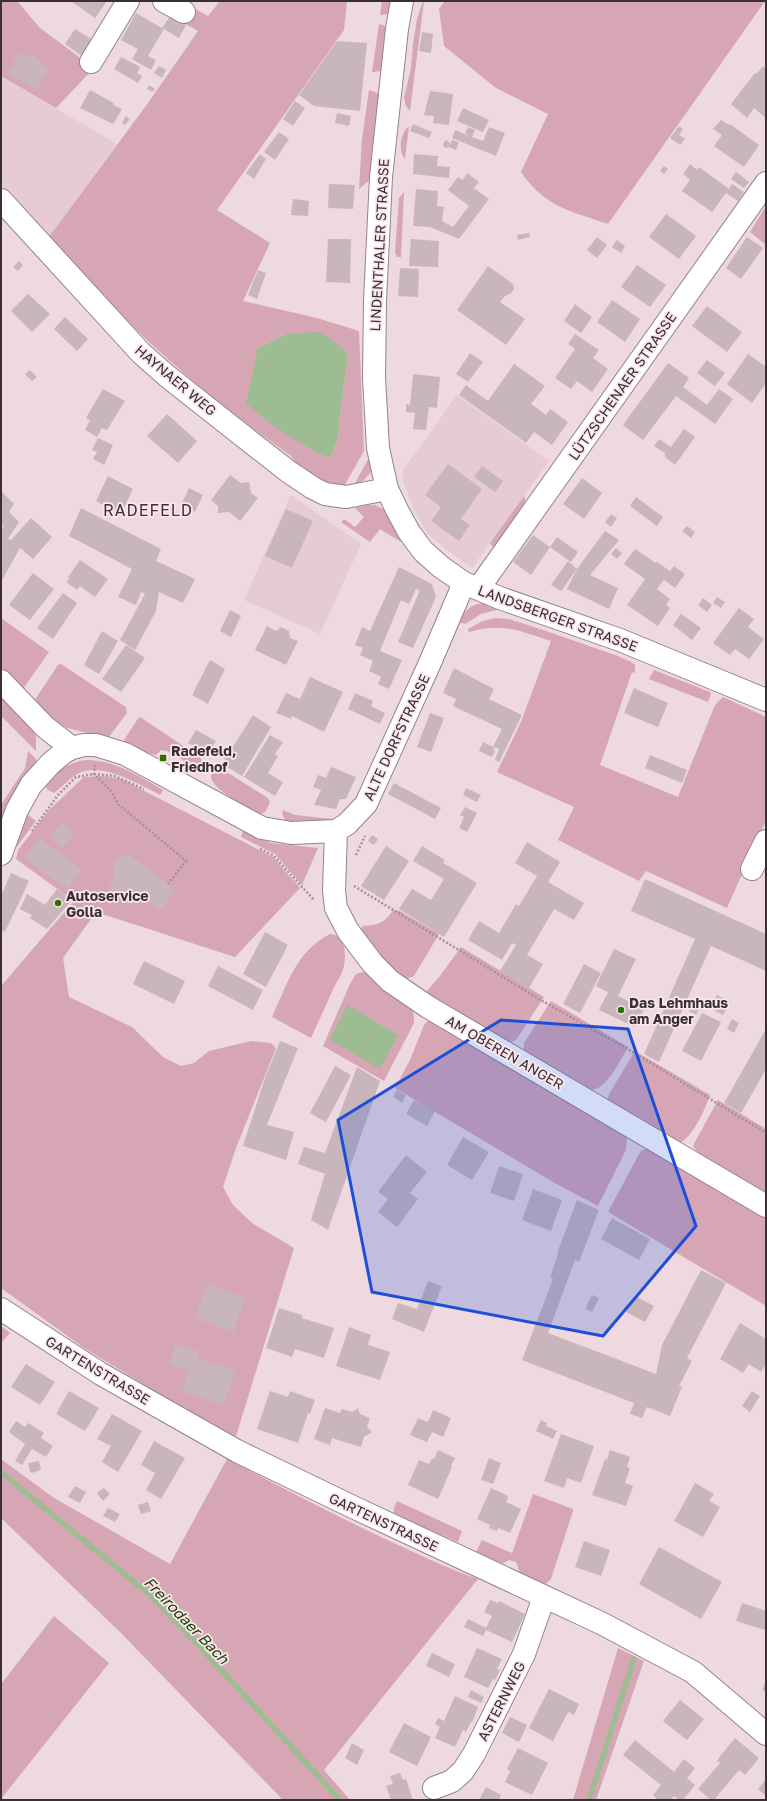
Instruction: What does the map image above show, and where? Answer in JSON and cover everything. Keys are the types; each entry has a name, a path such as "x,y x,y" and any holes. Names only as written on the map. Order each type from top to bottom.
{"street":[{"path":"91,62 128,1"},
{"path":"164,1 184,12"},
{"name":"LINDENTHALER STRASSE","path":"388,489 378,448 374,378 375,301 381,177 397,29 402,1"},
{"name":"LÜTZSCHENAER STRASSE","path":"471,586 766,183"},
{"name":"HAYNAER WEG","path":"1,200 141,353 167,376 289,472 325,494 346,497 388,489"},
{"name":"LANDSBERGER STRASSE","path":"388,489 408,532 423,551 440,567 471,586 500,598 620,640 766,700"},
{"name":"ALTE DORFSTRASSE","path":"336,831 347,824 366,804 430,665 471,586"},
{"path":"1,681 45,727 72,748"},
{"path":"1,854 17,810 32,785 50,764 72,748 84,745 96,745 125,754 262,828 291,833 336,831"},
{"name":"AM OBEREN ANGER","path":"336,831 334,891 336,908 360,948 390,981 428,1007 766,1206"},
{"path":"752,869 766,840"},
{"name":"GARTENSTRASSE","path":"1,1309 101,1374 237,1451 604,1624 693,1672 766,1734"},
{"name":"ASTERNWEG","path":"434,1788 452,1781 463,1771 474,1754 524,1654 544,1597"}],"path":[{"path":"94,774 112,791 118,804 186,861 168,884"},
{"path":"30,833 58,795 76,777 94,774 114,776 148,791"},
{"path":"354,861 366,833"},
{"path":"259,848 273,856 319,905"},
{"path":"350,884 544,1002 631,1051 766,1133"}],"highlighted area":[{"path":"501,1020 628,1029 696,1226 603,1336 372,1292 338,1120"}],"shaded area":[{"path":"1,1 17,1 40,28 94,68 56,108 1,76"},
{"path":"181,1 208,16 220,1 347,1 344,30 217,210 270,243 243,301 317,318 359,331 364,451 343,488 331,486 300,468 291,456 224,407 187,376 112,306 49,237 148,103 198,31 184,23","holes":["286,334 348,353 337,441 330,458 258,348"]},
{"path":"382,1 394,1 391,14 380,15"},
{"path":"423,1 410,111 406,106 404,98 411,68 417,19"},
{"path":"445,1 765,1 608,224 559,206 539,193 521,172 548,114 496,88 444,46 439,9"},
{"path":"379,24 388,28 382,71 372,72"},
{"path":"1,76 117,144 49,237 1,184"},
{"path":"369,90 380,94 372,178 359,189 362,139"},
{"path":"409,126 405,159 401,151 401,142 406,129"},
{"path":"404,192 401,257 397,257 395,252 399,198"},
{"path":"766,206 766,245 750,232"},
{"path":"321,332 348,353 337,441 330,458 307,447 286,434 246,403 258,348 286,334"},
{"path":"457,395 549,461 472,568 448,551 427,533 415,512 404,484 402,472"},
{"path":"371,454 371,472 364,480 354,485"},
{"path":"291,495 361,544 320,634 244,600"},
{"path":"524,496 526,503 495,548 493,547 490,543"},
{"path":"375,505 385,510 403,543 380,529 370,542 341,522 344,519 355,527 364,517 355,508"},
{"path":"484,603 500,609 481,614 465,624 458,622 468,609"},
{"path":"1,618 49,652 23,689 1,671"},
{"path":"495,618 509,619 546,631 618,656 635,665 635,673 632,672 600,765 678,797 715,705 723,697 766,717 766,820 727,908 646,871 639,881 558,840 574,807 497,772 521,722 551,641 520,631 501,628 481,629 469,632 468,629 483,621"},
{"path":"61,664 126,707 127,713 108,738 67,728 55,722 34,701 58,665"},
{"path":"654,670 710,692 711,694 708,702 649,679"},
{"path":"1,697 33,731 36,736 36,751 1,716"},
{"path":"140,717 200,757 203,762 200,770 167,751 161,750 156,755 129,747 124,740"},
{"path":"28,751 36,759 36,762 1,822 1,805 25,768"},
{"path":"85,760 106,763 126,769 163,790 160,795 131,780 109,772 98,770 88,770 79,773 72,777 54,793 48,790 45,786 53,776 62,769 73,763"},
{"path":"219,769 225,771 268,798 270,803 265,812 261,814 247,807 217,787 212,780 212,774"},
{"path":"103,776 121,779 273,857 300,888 235,957 96,912 63,958 69,997 132,1027 163,1057 181,1066 194,1063 209,1051 251,1041 271,1043 276,1048 236,1148 223,1187 233,1205 252,1223 294,1248 236,1436 204,1421 84,1348 1,1288 1,986 74,901 16,859 18,850 49,810 84,777"},
{"path":"283,810 295,815 332,819 316,823 286,822 282,814"},
{"path":"27,814 36,821 15,849 19,833"},
{"path":"243,831 271,843 318,848 302,885 275,854 241,837"},
{"path":"393,910 400,911 439,934 414,976 408,978 399,977 388,968 361,930 363,926 373,925 384,921"},
{"path":"330,934 335,935 342,941 345,951 344,966 311,1038 272,1017 288,981 301,959 318,941"},
{"path":"461,947 544,997 516,1040 510,1043 425,993 440,976"},
{"path":"363,972 382,983 403,999 411,1008 414,1015 414,1023 384,1081 323,1046 350,984 356,974"},
{"path":"551,1001 628,1047 613,1073 603,1085 598,1088 591,1090 582,1089 524,1051 524,1043"},
{"path":"347,1005 398,1035 380,1069 330,1040"},
{"path":"431,1018 620,1128 627,1137 626,1150 598,1206 553,1182 395,1088 410,1060 424,1025"},
{"path":"635,1051 710,1095 702,1115 694,1129 685,1140 680,1143 607,1101 609,1094"},
{"path":"718,1100 766,1129 766,1193 699,1155 693,1146"},
{"path":"650,1147 766,1213 766,1306 608,1212 639,1154 641,1151"},
{"path":"1,1326 10,1333 1,1343"},
{"path":"1,1459 54,1498 170,1564 227,1459 325,1510 385,1539 478,1579 324,1770 350,1800 283,1800 120,1632 1,1518"},
{"path":"533,1494 573,1509 551,1579 546,1584 520,1573 516,1562 509,1560 502,1564 476,1552 482,1540 512,1553"},
{"path":"397,1501 462,1531 458,1542 394,1513 394,1508"},
{"path":"54,1616 109,1663 1,1799 1,1684"},
{"path":"618,1648 644,1661 596,1800 573,1800"}],"building":[{"path":"71,1 107,1 95,18"},
{"path":"136,13 162,28 170,16 186,25 179,38 164,29 148,56 156,60 151,70 132,59 138,49 121,40"},
{"path":"75,29 93,40 82,56 65,44"},
{"path":"422,32 433,34 431,53 419,51"},
{"path":"337,41 367,43 360,111 314,106 299,95"},
{"path":"20,52 29,57 31,54 41,60 40,63 49,68 37,89 8,73"},
{"path":"121,57 140,67 137,73 142,76 138,83 114,69"},
{"path":"159,66 166,70 162,78 154,73"},
{"path":"763,66 766,69 766,118 754,108 747,118 731,104 755,73 756,74"},
{"path":"149,85 155,89 152,92 147,89"},
{"path":"90,90 122,109 113,124 80,108"},
{"path":"430,91 453,94 449,125 433,123 434,116 424,115"},
{"path":"295,101 305,108 293,126 283,119"},
{"path":"463,108 489,120 483,132 457,121"},
{"path":"337,113 351,116 349,126 335,123"},
{"path":"126,116 130,119 125,125 122,123"},
{"path":"721,120 729,125 730,124 759,145 744,167 714,146 722,135 713,129"},
{"path":"413,124 432,132 429,138 410,131"},
{"path":"679,126 683,129 679,135 685,139 680,145 670,138"},
{"path":"468,127 475,130 472,137 483,141 489,127 505,133 496,156 452,138 455,130 469,136 465,133"},
{"path":"279,132 289,139 275,160 264,152"},
{"path":"447,140 450,143 449,147 446,148 443,146 444,142"},
{"path":"452,140 459,142 456,150 449,147"},
{"path":"260,154 266,159 254,179 246,173"},
{"path":"414,154 438,156 437,166 450,167 449,178 413,174"},
{"path":"690,164 697,170 699,167 729,189 732,184 744,192 738,201 726,193 712,212 682,191 690,180 683,174"},
{"path":"664,166 668,169 664,174 660,171"},
{"path":"736,172 749,182 744,188 731,179"},
{"path":"467,173 479,182 474,188 489,199 459,239 430,227 413,226 416,189 438,191 437,206 444,207 442,221 453,227 469,206 448,190 458,177 463,180"},
{"path":"329,184 355,185 353,209 328,208"},
{"path":"293,199 309,201 308,216 291,215"},
{"path":"666,214 696,236 679,259 649,237"},
{"path":"529,233 530,237 518,240 517,235"},
{"path":"597,237 607,245 597,258 587,250"},
{"path":"747,237 763,248 741,279 726,268"},
{"path":"328,239 351,239 350,283 326,282"},
{"path":"411,239 439,241 438,267 409,266"},
{"path":"617,240 625,246 621,253 612,247"},
{"path":"19,261 23,265 18,271 13,267"},
{"path":"637,265 666,285 650,307 621,287"},
{"path":"488,266 513,284 514,289 500,302 525,319 506,345 457,310"},
{"path":"400,268 419,269 418,297 398,296"},
{"path":"258,270 266,273 257,299 248,295"},
{"path":"28,294 50,314 32,332 11,311"},
{"path":"612,300 640,319 625,342 597,322"},
{"path":"575,304 592,317 581,333 564,321"},
{"path":"707,306 742,332 727,352 692,326"},
{"path":"65,317 88,339 77,351 54,329"},
{"path":"575,334 599,350 593,358 608,369 592,392 577,381 571,389 555,378 575,349 568,344"},
{"path":"470,353 483,362 468,382 456,374"},
{"path":"748,354 766,367 766,383 752,403 727,384"},
{"path":"707,360 725,373 715,386 697,373"},
{"path":"668,363 689,378 683,387 707,405 719,389 733,399 715,424 676,396 643,440 623,425"},
{"path":"514,364 545,386 531,404 546,415 550,409 568,422 552,445 534,432 526,443 459,395 466,385 488,401"},
{"path":"30,370 37,377 32,381 25,374"},
{"path":"413,374 440,377 437,408 429,407 426,430 413,429 415,413 406,412 406,404 410,405"},
{"path":"103,389 125,401 107,430 102,428 97,437 85,430 90,420 86,418"},
{"path":"167,414 197,441 178,463 147,436"},
{"path":"684,429 695,437 675,465 664,456 666,454 654,446 659,439 671,447"},
{"path":"98,438 113,445 104,465 93,459 97,452 92,450"},
{"path":"448,464 482,489 461,519 470,525 459,541 431,521 441,507 425,495"},
{"path":"482,466 503,481 495,492 474,477"},
{"path":"230,475 241,483 249,482 251,493 258,498 240,521 229,512 218,513 218,506 211,500"},
{"path":"108,476 133,489 121,514 96,501"},
{"path":"582,478 602,493 584,519 563,504"},
{"path":"189,488 203,495 195,512 181,505"},
{"path":"1,491 14,504 9,512 19,522 8,539 11,540 31,518 52,537 33,559 20,548 1,582 1,529 4,526 1,524"},
{"path":"636,497 663,517 657,526 630,506"},
{"path":"81,508 161,549 156,561 195,579 183,603 159,592 156,611 135,650 120,640 145,594 141,592 136,605 118,597 132,569 69,536"},
{"path":"286,509 313,521 292,568 265,556"},
{"path":"611,514 617,518 611,527 605,522"},
{"path":"687,526 695,532 691,538 682,531"},
{"path":"605,531 619,540 590,575 618,588 609,609 567,589 577,569"},
{"path":"533,535 550,547 531,575 513,562"},
{"path":"557,537 578,552 571,562 550,547"},
{"path":"616,548 622,553 617,559 611,554"},
{"path":"635,549 670,571 674,566 685,574 675,588 664,580 657,589 670,599 666,605 670,608 658,626 627,605 645,579 624,564"},
{"path":"80,560 108,579 95,597 80,586 77,590 66,582"},
{"path":"568,561 577,569 561,591 551,585"},
{"path":"399,567 432,584 436,597 413,648 398,642 420,590 416,589 409,604 401,600 380,651 402,660 389,689 378,684 381,677 369,671 373,661 360,655 363,648 355,645 362,627 370,631"},
{"path":"33,573 54,589 30,620 9,605"},
{"path":"63,593 77,603 53,639 37,628"},
{"path":"717,597 725,602 721,608 713,603"},
{"path":"703,598 712,605 707,612 698,605"},
{"path":"739,608 754,619 748,627 764,639 749,659 735,649 730,655 713,643"},
{"path":"230,610 241,616 231,637 220,631"},
{"path":"681,614 701,628 692,640 673,625"},
{"path":"267,626 276,631 281,627 289,631 290,638 298,641 286,665 255,650"},
{"path":"102,631 118,641 99,674 84,665"},
{"path":"126,645 145,658 121,692 102,679"},
{"path":"210,660 225,669 208,704 192,695"},
{"path":"454,668 494,689 489,699 522,715 499,762 495,760 499,749 495,747 492,757 479,751 483,742 493,747 502,729 453,706 456,699 443,693"},
{"path":"310,677 343,692 324,732 292,716 291,719 276,713 286,693 300,699"},
{"path":"634,688 668,703 658,727 624,713"},
{"path":"355,693 373,701 371,706 385,713 380,724 348,709"},
{"path":"430,713 444,718 431,752 417,747"},
{"path":"253,715 271,727 242,776 222,764"},
{"path":"196,730 216,741 208,754 188,743"},
{"path":"270,735 283,742 275,754 278,756 268,773 283,782 275,796 244,777"},
{"path":"650,755 687,770 682,783 645,768"},
{"path":"331,767 356,777 346,799 340,799 336,809 314,805 321,790 313,787 318,775 326,778"},
{"path":"394,783 441,808 435,819 388,794"},
{"path":"466,788 481,795 477,802 463,795"},
{"path":"465,807 477,813 467,832 459,828 464,817 460,815"},
{"path":"62,822 75,832 63,848 50,838"},
{"path":"372,835 378,839 374,845 368,841"},
{"path":"39,838 82,869 68,889 24,859"},
{"path":"527,842 560,862 548,882 584,903 574,920 554,909 527,955 543,964 529,988 500,971 516,945 512,943 502,960 468,940 479,921 499,933 516,904 519,906 537,876 515,863"},
{"path":"386,846 409,861 384,900 361,886"},
{"path":"422,846 445,860 443,863 477,883 444,937 399,909 412,889 431,900 444,879 413,861"},
{"path":"130,855 175,890 161,910 131,889 124,898 109,888 116,877 114,876 113,866 119,857"},
{"path":"11,873 29,881 5,932 1,930 1,896"},
{"path":"645,879 766,934 766,971 711,946 659,1062 644,1054 695,939 631,911"},
{"path":"57,889 72,900 47,929 30,918 32,915 20,909 27,894 45,905"},
{"path":"265,932 288,945 266,987 243,974"},
{"path":"614,949 636,959 618,996 644,1009 635,1027 599,1010 608,992 596,986"},
{"path":"144,961 185,981 174,1004 133,984"},
{"path":"584,964 601,973 580,1013 563,1004"},
{"path":"218,966 263,990 253,1010 208,986"},
{"path":"717,995 730,1002 723,1015 710,1008"},
{"path":"696,997 703,1001 696,1015 689,1011"},
{"path":"702,1013 721,1022 701,1061 682,1051"},
{"path":"732,1019 739,1023 734,1033 727,1029"},
{"path":"766,1029 766,1069 741,1113 724,1103"},
{"path":"280,1041 298,1048 267,1125 294,1132 286,1160 243,1146 265,1078"},
{"path":"335,1066 351,1075 326,1122 310,1113"},
{"path":"357,1067 380,1081 328,1230 311,1220 325,1174 298,1164 304,1147 325,1153"},
{"path":"397,1090 406,1095 402,1103 393,1097"},
{"path":"414,1100 435,1111 427,1126 406,1114"},
{"path":"463,1137 489,1152 472,1180 447,1165"},
{"path":"406,1155 427,1172 410,1193 418,1199 397,1227 378,1212 388,1199 378,1192"},
{"path":"499,1166 523,1174 514,1201 490,1193"},
{"path":"533,1189 562,1200 551,1231 522,1220"},
{"path":"577,1200 599,1210 579,1262 575,1260 548,1333 656,1374 662,1345 701,1270 726,1283 687,1358 692,1361 679,1386 682,1387 670,1416 647,1407 642,1418 630,1414 634,1403 522,1360 553,1279 550,1277 558,1254 557,1253"},
{"path":"612,1218 650,1239 639,1260 601,1239"},
{"path":"428,1281 442,1286 424,1332 392,1319 398,1303 417,1309"},
{"path":"208,1284 246,1298 233,1332 195,1318"},
{"path":"592,1295 599,1298 592,1312 585,1309"},
{"path":"635,1296 654,1306 645,1322 626,1312"},
{"path":"279,1308 302,1315 302,1318 334,1328 324,1358 295,1349 292,1357 266,1348"},
{"path":"740,1323 766,1339 766,1364 761,1372 749,1364 743,1373 720,1359"},
{"path":"349,1327 371,1335 368,1345 390,1352 380,1380 336,1366"},
{"path":"175,1344 199,1352 197,1358 236,1371 223,1406 182,1391 189,1371 169,1363"},
{"path":"26,1364 55,1382 40,1405 11,1387"},
{"path":"69,1391 99,1408 85,1431 56,1414"},
{"path":"270,1391 288,1397 290,1391 315,1400 310,1414 308,1413 298,1443 257,1429"},
{"path":"752,1391 760,1396 750,1412 742,1406"},
{"path":"325,1408 340,1413 342,1409 352,1412 358,1408 360,1414 370,1418 367,1427 372,1432 364,1437 361,1447 332,1438 330,1445 314,1439"},
{"path":"433,1410 451,1418 443,1437 432,1432 427,1442 410,1435 418,1418 428,1422"},
{"path":"112,1414 142,1431 118,1472 102,1462 111,1446 97,1439"},
{"path":"541,1420 547,1423 546,1426 557,1431 553,1439 536,1431"},
{"path":"16,1421 25,1427 28,1423 44,1433 41,1438 53,1446 46,1457 32,1449 22,1465 15,1461 25,1444 9,1432"},
{"path":"561,1434 594,1446 581,1483 567,1478 564,1488 544,1481"},
{"path":"154,1441 185,1458 161,1499 146,1490 155,1473 141,1465"},
{"path":"438,1450 455,1458 438,1499 408,1485 419,1460 429,1464 432,1458 434,1459"},
{"path":"610,1450 630,1457 627,1467 630,1468 625,1483 633,1486 626,1506 592,1495 605,1459 607,1460"},
{"path":"489,1458 501,1463 493,1484 481,1480"},
{"path":"39,1461 41,1470 32,1473 30,1472 28,1463"},
{"path":"695,1483 714,1494 709,1501 720,1507 703,1537 674,1521"},
{"path":"75,1486 86,1492 80,1503 68,1497"},
{"path":"104,1488 110,1494 103,1501 97,1493"},
{"path":"491,1488 508,1496 506,1502 521,1509 510,1533 498,1528 497,1531 489,1528 490,1525 477,1519"},
{"path":"148,1502 151,1511 141,1514 138,1505"},
{"path":"108,1508 120,1514 115,1522 103,1516"},
{"path":"584,1541 610,1550 601,1576 575,1567"},
{"path":"659,1547 722,1582 701,1619 639,1584"},
{"path":"490,1600 498,1603 499,1601 525,1614 512,1642 486,1630 483,1636 464,1627 468,1619 486,1628 492,1616 484,1612"},
{"path":"742,1603 766,1611 765,1630 736,1621"},
{"path":"477,1648 502,1659 497,1669 500,1670 495,1680 493,1679 488,1688 464,1677"},
{"path":"432,1653 455,1664 449,1677 426,1666"},
{"path":"766,1680 766,1692 762,1690"},
{"path":"549,1689 579,1704 574,1715 568,1712 553,1741 529,1728"},
{"path":"471,1690 484,1697 481,1703 468,1697"},
{"path":"455,1696 478,1707 472,1723 471,1722 466,1732 463,1730 455,1747 435,1738 440,1727 435,1724 438,1718 444,1721"},
{"path":"680,1700 704,1719 687,1740 663,1721"},
{"path":"510,1717 527,1725 519,1742 502,1733"},
{"path":"404,1723 431,1737 417,1766 389,1752"},
{"path":"735,1738 759,1758 745,1775 739,1770 714,1800 711,1800 698,1789 720,1763 717,1761"},
{"path":"635,1740 674,1772 684,1759 695,1768 687,1778 695,1785 683,1800 679,1800 674,1796 671,1800 655,1800 656,1798 653,1795 661,1785 623,1755"},
{"path":"352,1743 364,1750 357,1765 345,1758"},
{"path":"518,1748 548,1763 532,1795 505,1782 510,1771 507,1769"},
{"path":"400,1773 403,1780 406,1779 413,1800 391,1800 386,1786 393,1784 390,1776"},
{"path":"766,1779 766,1796 758,1789"},
{"path":"486,1787 501,1795 499,1800 479,1800"}],"waterway":[{"name":"Freirodaer Bach","path":"1,1472 151,1596 201,1648 340,1800"},
{"path":"589,1800 634,1659"}],"place":[{"name":"Radefeld, Friedhof","path":"163,758"},
{"name":"Autoservice Golla","path":"58,903"},
{"name":"Das Lehmhaus am Anger","path":"621,1010"}],"district":[{"name":"RADEFELD","path":"148,510"}]}
